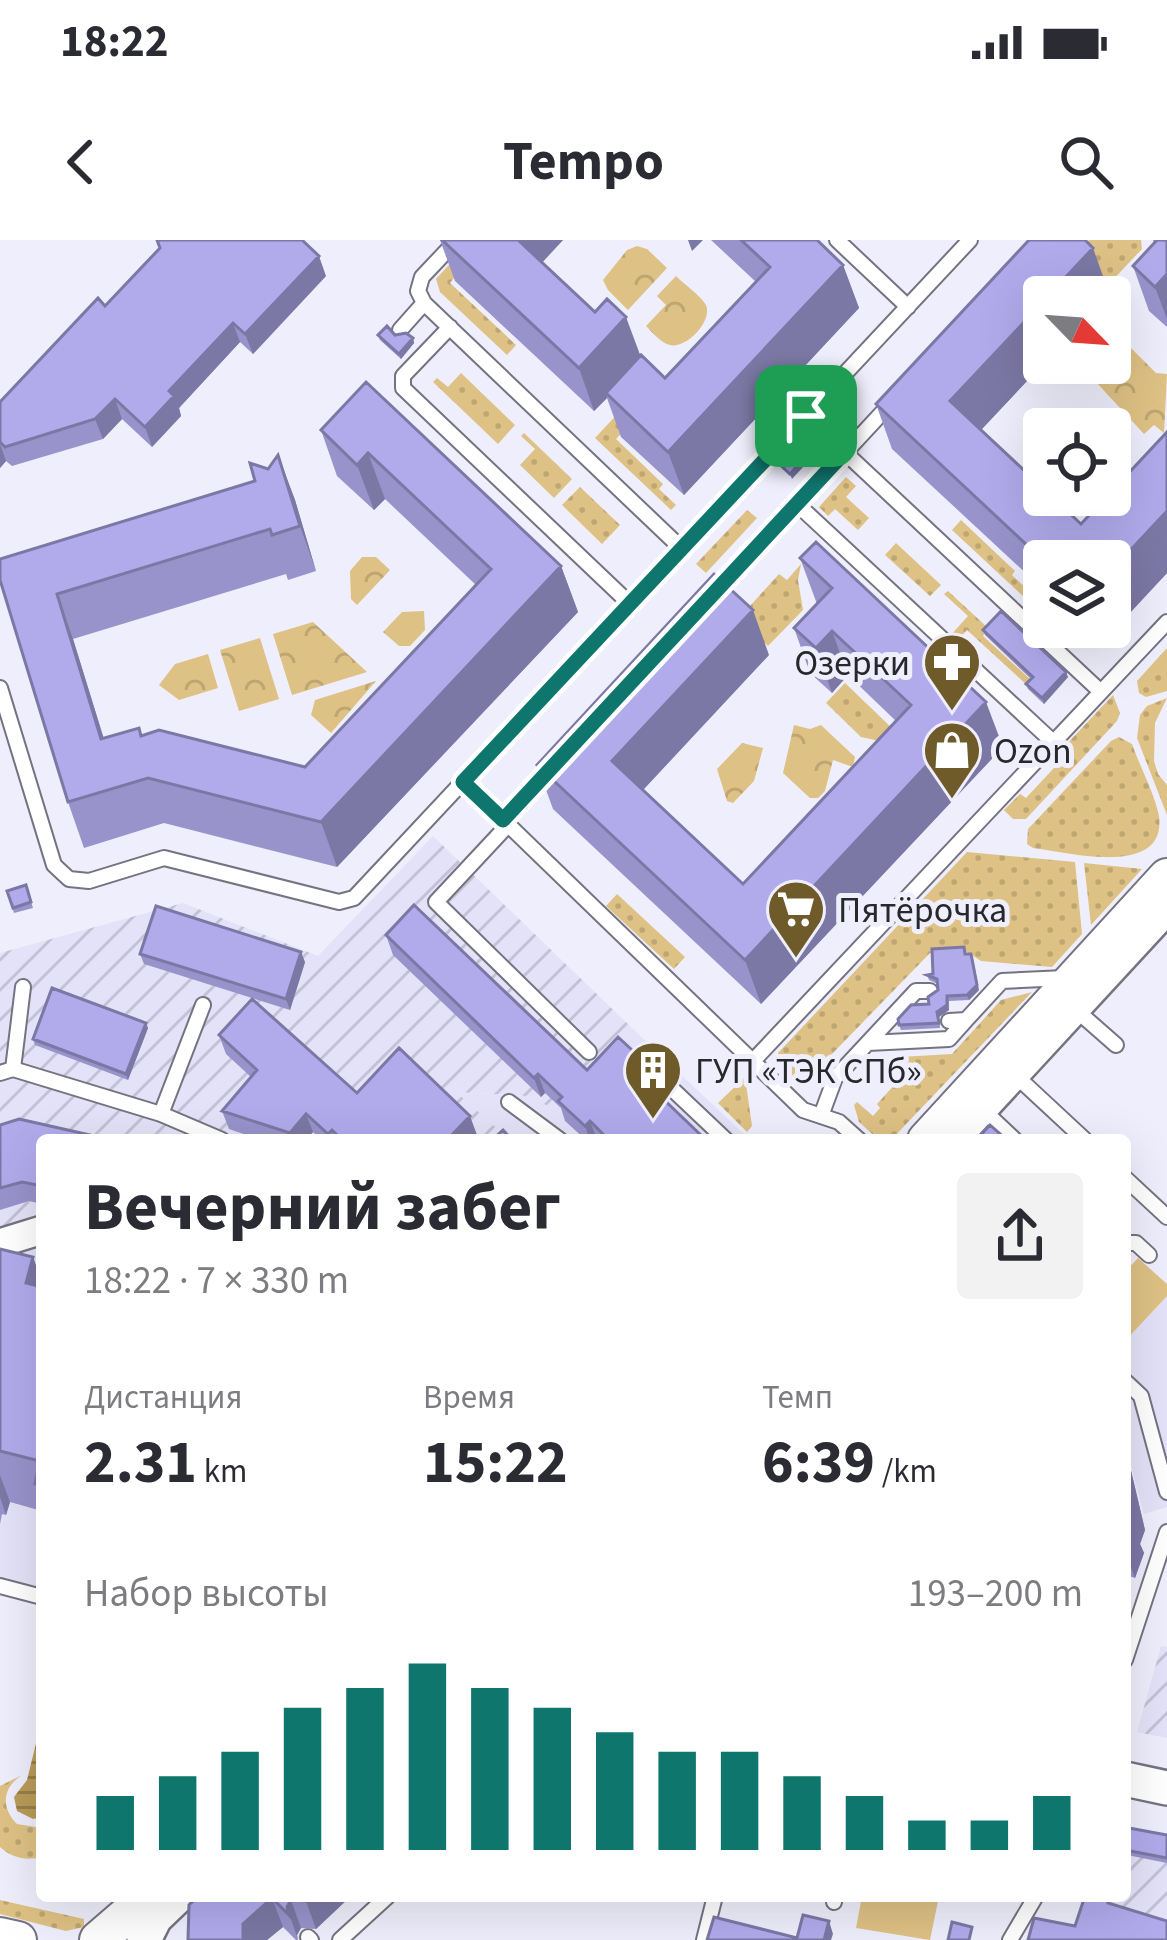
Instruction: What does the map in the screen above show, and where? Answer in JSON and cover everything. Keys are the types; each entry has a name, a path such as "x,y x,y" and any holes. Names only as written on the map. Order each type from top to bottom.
{"main road":[{"path":"933,1134 974,1101 1070,993 1162,902"},
{"path":"98,1940 142,1902"},
{"path":"0,1936 18,1940"}],"street":[{"path":"955,1134 974,1101"},
{"path":"0,1243 36,1232"},
{"path":"1131,1780 1167,1788"},
{"path":"144,1940 155,1918 172,1902"}],"lane":[{"path":"457,240 422,277 418,290 424,303 682,548"},
{"path":"837,240 908,307"},
{"path":"0,688 54,865 68,879 88,881 164,858 339,902 354,898 908,307 961,243"},
{"path":"400,330 424,303"},
{"path":"449,327 403,376 403,388 630,604"},
{"path":"699,609 906,387"},
{"path":"806,416 1101,692"},
{"path":"797,504 1053,742"},
{"path":"753,1061 1167,622"},
{"path":"568,750 436,902 589,1052"},
{"path":"463,782 803,1109 839,1122 852,1134"},
{"path":"868,1042 950,1039 1002,981 1070,993 1116,1046"},
{"path":"978,988 996,987"},
{"path":"23,988 6,1071 161,1114 208,1134"},
{"path":"821,1116 835,1078 868,1042 893,1024 916,992 930,991"},
{"path":"161,1114 203,1005"},
{"path":"950,1021 966,1020"},
{"path":"1006,1067 1079,1134"},
{"path":"669,1086 720,1134"},
{"path":"974,1101 1010,1134"},
{"path":"509,1102 552,1134"},
{"path":"1131,1184 1167,1217"},
{"path":"1131,1243 1149,1255"},
{"path":"1131,1387 1141,1396 1167,1492"},
{"path":"1131,1642 1167,1532"},
{"path":"0,1586 36,1595"},
{"path":"340,1940 381,1902"},
{"path":"704,1940 714,1902"},
{"path":"1010,1940 1032,1902"}],"shaded area":[{"path":"433,836 632,1028 554,1109 528,1096 456,1092 503,1134 36,1134 36,1222 0,1231 0,953 183,903 318,956"},
{"path":"632,1028 744,1134 503,1134 455,1092 528,1096 554,1109"},
{"path":"36,1247 36,1591 0,1582 0,1258"},
{"path":"1167,1296 1167,1507 1144,1514 1131,1465 1131,1335"},
{"path":"1161,1646 1167,1647 1167,1738 1137,1732"},
{"path":"36,1743 33,1819 17,1811 14,1797 27,1780"},
{"path":"1167,1840 1167,1940 1031,1940 1076,1930 1091,1902 1131,1902 1131,1854"}],"green space":[{"path":"472,240 450,283 516,345 507,355 440,292 436,279"},
{"path":"1089,240 1141,240 1142,249 1116,276 1095,276 1074,256"},
{"path":"637,246 667,268 628,310 603,280 627,250"},
{"path":"676,276 703,301 707,311 702,326 690,338 670,345 646,326 666,305 657,296"},
{"path":"1131,348 1156,373 1167,374 1164,433 1154,425 1144,434 1131,420 1131,408 1120,408 1098,384 1131,384"},
{"path":"461,373 515,425 498,444 433,382 437,378 448,387"},
{"path":"650,379 672,379 616,439 663,484 659,489 676,505 671,510 595,438"},
{"path":"524,433 572,479 554,498 520,465 535,449 521,436"},
{"path":"846,477 856,486 846,497 869,518 858,530 835,509 828,516 819,507"},
{"path":"580,487 620,525 602,544 562,505"},
{"path":"747,510 757,518 706,573 696,564"},
{"path":"961,520 1015,571 1012,575 1023,585 1023,596 952,530"},
{"path":"896,543 941,585 930,596 885,555"},
{"path":"362,557 376,557 390,570 357,605 351,599 350,571"},
{"path":"801,564 798,580 803,610 768,646 739,618 779,574 787,580"},
{"path":"948,591 988,628 983,636 1032,681 1028,686 967,630 956,642 950,636 968,616 944,594"},
{"path":"424,611 425,630 410,646 399,646 383,632 402,612"},
{"path":"313,622 367,672 292,695 273,634"},
{"path":"260,638 279,699 239,711 220,650"},
{"path":"1167,648 1167,691 1146,697 1139,693 1137,681"},
{"path":"208,654 218,688 179,700 159,685 175,664"},
{"path":"376,681 331,733 311,715 315,700"},
{"path":"845,683 894,730 884,742 861,737 826,703"},
{"path":"1113,695 1120,713 1117,721 1026,819 1013,819 1004,810 1020,794 1026,798 1067,754 1062,749"},
{"path":"1167,698 1155,723 1154,761 1167,785 1167,815 1137,738 1140,715 1147,706"},
{"path":"794,725 810,729 821,725 855,757 853,767 833,760 825,791 818,798 810,798 783,773"},
{"path":"1119,737 1132,744 1157,807 1157,836 1147,848 1112,857 1068,854 1027,844 1028,829"},
{"path":"742,743 763,748 754,781 733,803 727,801 717,769"},
{"path":"967,852 1075,862 1082,934 1052,967 981,961 967,952 930,953 800,1087 778,1066 778,1053"},
{"path":"1084,863 1142,869 1091,925"},
{"path":"617,894 685,957 674,969 606,906"},
{"path":"1032,992 897,1134 872,1134 859,1122 854,1105 857,1102 873,1116 880,1108 877,1104 897,1082 886,1072 900,1057 952,1054 1001,1000"},
{"path":"745,1077 752,1126 747,1132 718,1103"},
{"path":"1138,1258 1167,1284 1167,1296 1131,1335 1131,1266"},
{"path":"22,1775 11,1785 6,1804 17,1824 36,1827 36,1858 20,1858 0,1847 0,1786"},
{"path":"0,1900 84,1919 84,1927 66,1931 0,1914"},
{"path":"861,1902 938,1902 930,1940 856,1928"}],"building":[{"path":"157,240 302,240 319,256 245,334 233,323 169,391 174,396 145,427 115,399 95,419 5,447 0,442 0,402 98,298 105,306 160,248"},
{"path":"442,240 518,240 595,312 607,299 626,317 579,368"},
{"path":"741,240 817,240 843,265 668,452 606,393 641,355 665,378 770,267"},
{"path":"1029,240 1085,240 1093,248 1067,276 1023,276 1023,323 950,401 1023,469 1023,516 1072,516 1081,524 1088,516 1131,516 1131,471 1167,432 1167,511 1131,550 1131,540 1023,541 876,404"},
{"path":"1157,240 1167,240 1167,274 1155,287 1133,266"},
{"path":"387,326 395,335 406,333 413,338 399,354 378,335"},
{"path":"366,382 561,566 321,822 148,778 68,802 0,580 0,559 255,481 250,463 268,469 278,455 300,526 272,535 270,529 57,594 101,739 139,728 141,736 159,730 305,767 491,569 368,453 357,465 321,430"},
{"path":"802,434 815,446 790,474 777,462"},
{"path":"816,542 986,702 745,960 537,765 714,574 753,610 612,761 743,884 911,705 832,631 816,648 794,628 832,588 800,558"},
{"path":"1001,611 1023,632 1023,648 1040,648 1066,672 1042,698 1026,684 1033,677 983,630"},
{"path":"26,885 31,902 13,908 7,891"},
{"path":"414,905 587,1070 618,1037 645,1062 635,1072 700,1134 603,1134 590,1121 585,1126 558,1101 562,1097 538,1074 534,1078 386,935"},
{"path":"156,906 301,952 286,999 140,954"},
{"path":"964,947 965,954 971,954 977,985 967,995 947,996 947,1005 937,1012 939,1023 899,1025 898,1019 911,1005 929,1004 928,997 938,990 937,979 927,975 933,974 932,949"},
{"path":"52,988 146,1023 126,1074 33,1039"},
{"path":"252,999 357,1093 399,1048 470,1116 453,1134 336,1134 332,1130 328,1134 306,1114 290,1133 222,1111 257,1070 219,1035"},
{"path":"19,1119 85,1134 36,1134 36,1185 22,1182 0,1188 0,1125"},
{"path":"0,1249 33,1257 26,1283 36,1286 36,1460 0,1451"},
{"path":"1131,1828 1167,1835 1167,1858 1131,1851"},
{"path":"268,1902 243,1924 243,1940 188,1940 189,1905"},
{"path":"1083,1902 1108,1902 1167,1921 1167,1940 1028,1940 1034,1918 1075,1926"},
{"path":"803,1915 829,1921 824,1940 707,1940 714,1917 797,1938"},
{"path":"952,1922 972,1927 969,1940 948,1940"}],"place":[{"name":"Озерки","path":"952,713"},
{"name":"Ozon","path":"952,801"},
{"name":"Пятёрочка","path":"796,960"},
{"name":"ГУП «ТЭК СПб»","path":"653,1121"}],"route":[{"path":"806,416 845,452 503,820 463,782 806,416"}]}
